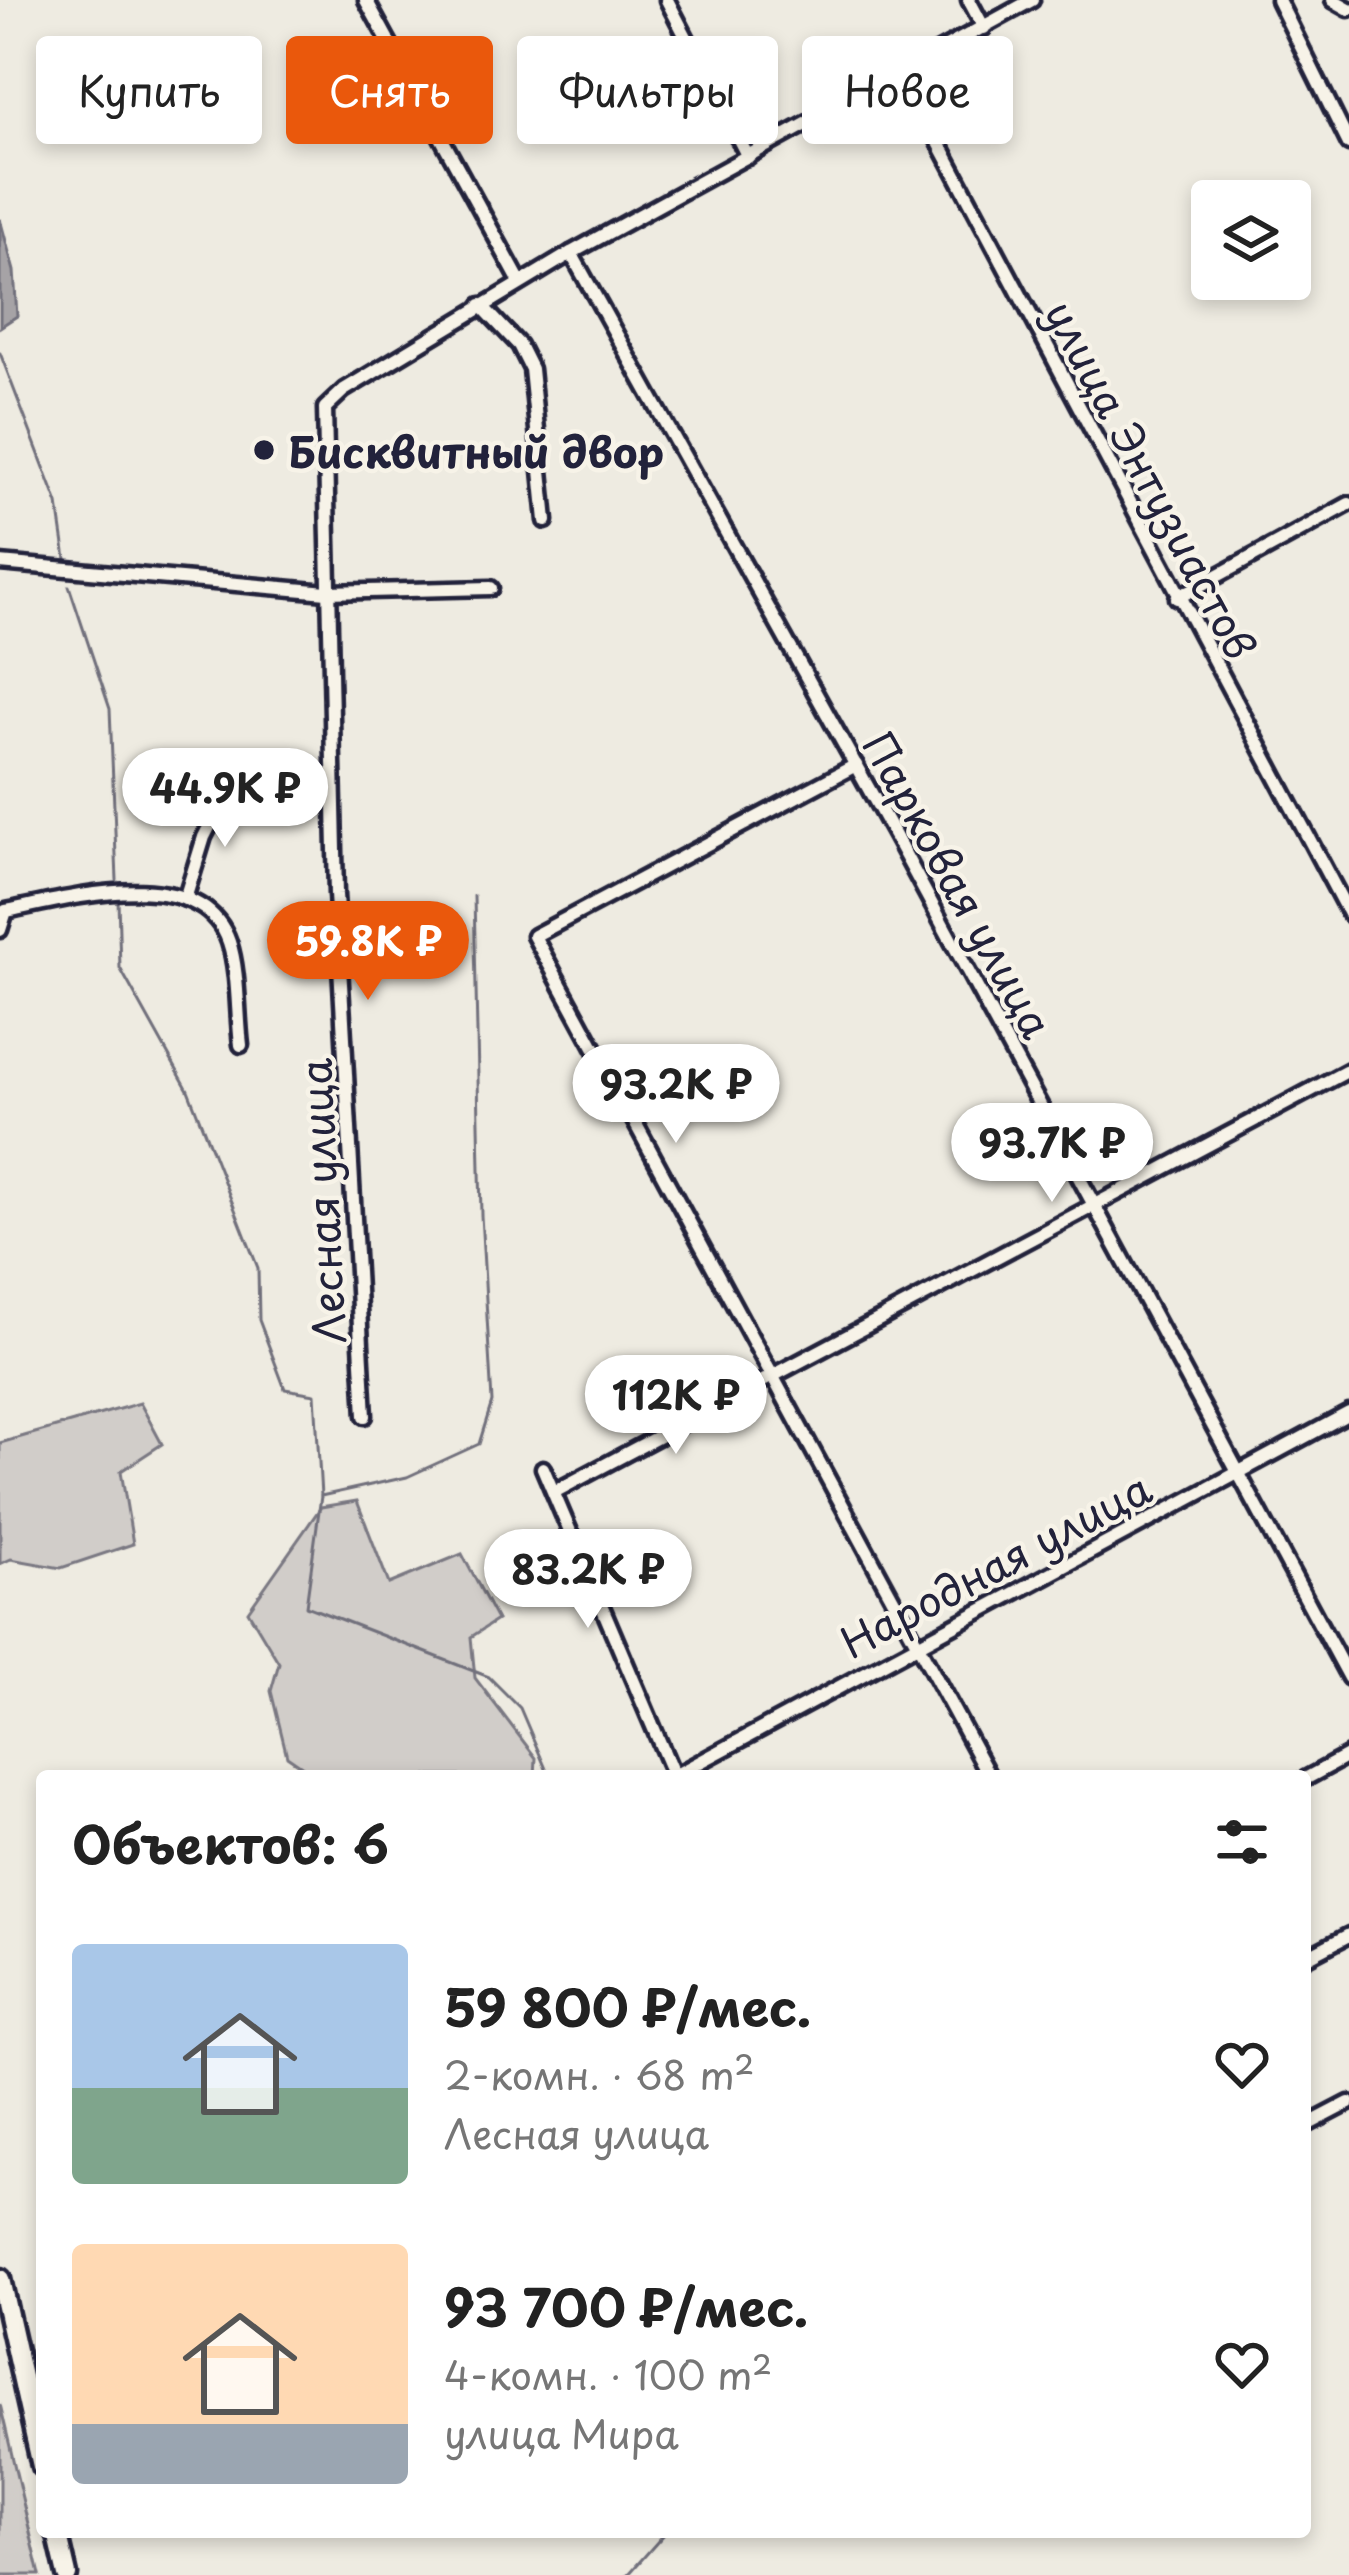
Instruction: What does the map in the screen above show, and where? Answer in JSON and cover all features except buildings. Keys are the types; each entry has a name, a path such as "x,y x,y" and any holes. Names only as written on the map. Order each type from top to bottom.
{"street":[{"path":"366,0 520,282"},
{"path":"667,0 748,157"},
{"path":"969,0 984,28"},
{"path":"969,36 1032,0"},
{"path":"1279,0 1349,144"},
{"path":"1333,0 1349,9"},
{"path":"546,521 531,369 519,345 481,305 802,128"},
{"name":"улица Энтузиастов","path":"939,144 1349,914"},
{"name":"Парковая улица","path":"571,253 856,765 1349,1678"},
{"name":"Лесная улица","path":"365,1416 349,1181 327,592 325,408 481,305"},
{"path":"1178,598 1349,504"},
{"path":"0,563 327,592 491,588"},
{"path":"856,765 534,936 986,1770"},
{"path":"185,899 204,837 229,788"},
{"path":"0,930 6,911 111,889 185,899 211,914 229,940 242,1045"},
{"path":"554,1492 776,1379 1349,1070"},
{"name":"Народная улица","path":"685,1770 917,1641 1349,1413"},
{"path":"543,1468 671,1770"},
{"path":"1311,1775 1349,1755"},
{"path":"1311,1955 1349,1935"},
{"path":"1311,2123 1349,2103"},
{"path":"0,2279 36,2439"},
{"path":"58,2538 67,2575"}],"shaded area":[{"path":"0,219 14,271 17,316 0,327"},
{"path":"140,1403 162,1444 121,1471 133,1544 61,1568 11,1559 0,1564 0,1443"},
{"path":"357,1501 389,1584 462,1554 497,1620 471,1637 475,1678 536,1758 535,1770 307,1770 287,1756 271,1691 279,1663 248,1611 321,1507"},
{"path":"0,2404 40,2575 0,2575"}],"waterway":[{"path":"0,353 58,504 66,559"},
{"path":"69,586 110,709 117,880"},
{"path":"321,1496 407,1477 479,1444 492,1402 481,1215 474,896"},
{"path":"118,899 120,968 188,1090 258,1268 259,1320 285,1389 315,1394 321,1496 306,1606 489,1677 520,1708 546,1770"},
{"path":"628,2575 661,2538"}],"place":[{"name":"Бисквитный двор","path":"264,450"}]}
